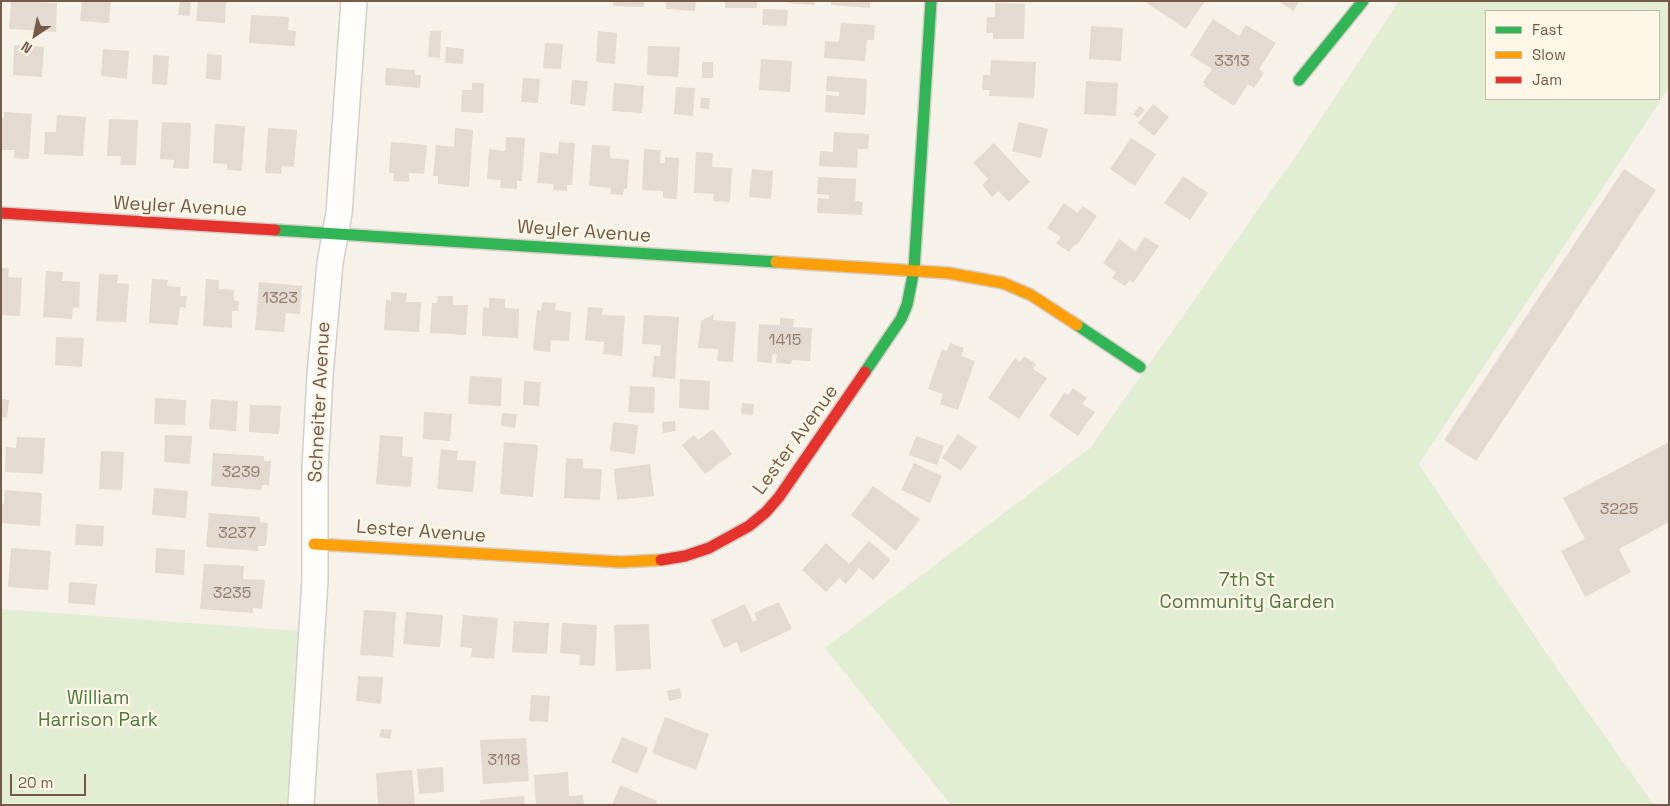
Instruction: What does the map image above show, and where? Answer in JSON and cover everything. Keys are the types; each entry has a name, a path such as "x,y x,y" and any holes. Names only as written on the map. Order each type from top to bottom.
{"street":[{"name":"Schneiter Avenue","path":"302,805 315,580 315,470 320,375 330,263 339,213 354,1"},
{"name":"Lester Avenue","path":"314,544 621,562 661,560 685,556 709,548 749,526 779,497 901,319 912,291 931,1"},
{"path":"1299,80 1363,1"},
{"name":"Weyler Avenue","path":"1,214 914,270 981,278 1031,295 1140,367"}],"green space":[{"name":"7th St Community Garden","path":"1399,1 1669,1 1669,88 1419,464 1553,663 1654,805 951,805 825,648 1090,448 1290,164"},
{"name":"William Harrison Park","path":"1,609 299,631 288,805 1,805"}],"building":[{"path":"11,1 57,3 56,32 9,29"},
{"path":"82,1 111,1 109,23 80,21"},
{"path":"180,1 191,1 190,16 178,15"},
{"path":"198,1 226,1 225,23 196,21"},
{"path":"614,1 644,1 644,7 613,6"},
{"path":"666,1 696,1 695,11 666,9"},
{"path":"725,1 757,1 757,8 725,8"},
{"path":"788,1 815,1 814,5 787,3"},
{"path":"831,1 870,1 870,8 831,5"},
{"path":"1144,1 1205,1 1186,29"},
{"path":"1279,1 1300,1 1293,11"},
{"path":"995,3 1025,4 1024,39 993,39 993,33 986,33 987,17 995,17"},
{"path":"763,9 788,10 787,26 762,25"},
{"path":"251,15 289,17 288,30 296,31 295,46 249,43"},
{"path":"1213,19 1239,36 1246,25 1276,43 1259,69 1264,73 1254,88 1248,84 1234,106 1204,86 1203,82 1212,69 1190,55"},
{"path":"841,23 875,25 874,40 867,40 865,61 824,58 825,41 839,42"},
{"path":"1091,26 1123,28 1121,61 1089,59"},
{"path":"430,31 441,31 440,58 428,57"},
{"path":"598,31 617,33 615,64 596,62"},
{"path":"545,43 563,44 561,69 543,68"},
{"path":"14,45 44,47 42,77 13,75"},
{"path":"648,46 680,47 678,77 647,75"},
{"path":"446,47 464,49 463,64 445,63"},
{"path":"103,49 129,51 127,79 101,76"},
{"path":"207,54 222,55 221,80 206,79"},
{"path":"153,55 169,56 167,85 152,84"},
{"path":"761,59 792,61 790,92 759,90"},
{"path":"991,60 1036,62 1034,98 989,96 990,90 982,90 983,75 990,75"},
{"path":"702,62 713,62 713,78 702,78"},
{"path":"386,68 415,70 415,75 421,75 420,88 385,85"},
{"path":"827,76 867,79 865,115 825,112 826,95 839,96 839,92 826,91"},
{"path":"523,78 540,79 538,103 521,102"},
{"path":"572,80 588,81 585,106 570,104"},
{"path":"1086,81 1118,83 1116,116 1084,114"},
{"path":"472,83 484,83 483,113 461,112 462,90 472,90"},
{"path":"614,83 644,86 642,113 612,111"},
{"path":"676,87 695,88 693,116 674,114"},
{"path":"701,98 710,98 709,109 700,108"},
{"path":"1153,104 1169,117 1154,136 1138,123"},
{"path":"1140,106 1145,110 1138,118 1133,114"},
{"path":"4,112 32,114 29,159 14,158 14,150 1,150 1,117 4,117"},
{"path":"57,115 86,117 83,156 44,154 45,132 56,132"},
{"path":"109,119 138,120 136,165 120,165 121,156 107,156"},
{"path":"162,122 191,123 189,169 173,168 174,160 160,159"},
{"path":"1019,122 1048,129 1041,158 1012,151"},
{"path":"215,124 245,126 242,171 227,170 227,164 213,163"},
{"path":"268,128 297,130 294,167 282,166 281,174 265,173"},
{"path":"455,128 473,130 469,187 438,184 438,176 433,176 436,145 454,147"},
{"path":"834,132 869,134 868,149 858,149 857,168 819,166 820,151 833,152"},
{"path":"506,137 525,138 522,181 517,181 517,189 500,188 501,180 487,179 489,149 505,151"},
{"path":"1131,138 1156,154 1135,186 1110,169"},
{"path":"391,142 427,145 424,174 409,173 409,182 393,181 394,173 389,173"},
{"path":"559,142 575,143 572,185 567,185 567,191 553,190 554,184 537,183 540,152 558,154"},
{"path":"994,143 1030,182 1009,202 998,191 992,197 982,185 988,179 973,163"},
{"path":"592,145 610,146 610,158 629,160 627,189 624,189 623,195 610,194 611,188 589,186"},
{"path":"644,149 661,150 660,163 665,163 665,157 679,158 677,199 663,198 663,191 642,190"},
{"path":"696,152 713,153 712,167 732,168 730,202 713,201 714,194 694,193"},
{"path":"752,169 773,171 771,199 749,197"},
{"path":"1624,169 1656,190 1476,461 1444,440"},
{"path":"1183,176 1208,193 1190,220 1164,203"},
{"path":"818,177 856,179 855,201 863,202 862,215 817,213 818,198 829,199 829,195 817,194"},
{"path":"1064,203 1078,213 1083,206 1097,216 1077,245 1075,244 1069,252 1056,243 1061,237 1047,228"},
{"path":"1145,237 1159,246 1133,283 1130,280 1125,286 1112,278 1116,272 1103,263 1119,239 1135,251"},
{"path":"1,268 9,268 8,277 22,278 20,316 1,315"},
{"path":"46,271 63,272 62,281 80,282 79,308 73,307 72,319 43,317"},
{"path":"99,274 118,275 117,283 129,284 126,322 96,321"},
{"path":"152,279 168,280 167,286 181,287 180,296 187,296 186,308 180,307 178,325 149,323"},
{"path":"206,279 219,280 219,289 234,290 234,300 239,301 238,311 232,311 232,328 203,326"},
{"path":"259,282 302,286 300,314 286,313 284,332 255,330"},
{"path":"391,292 407,293 406,302 421,302 419,332 384,330 386,300 391,301"},
{"path":"438,296 453,296 453,305 468,305 466,335 430,333 432,303 437,303"},
{"path":"489,298 505,299 505,308 519,309 518,338 482,336 483,307 489,308"},
{"path":"542,302 556,303 555,310 571,312 569,341 551,340 550,352 533,350 537,310 541,311"},
{"path":"588,307 603,308 602,315 625,316 622,356 603,354 604,342 585,340"},
{"path":"714,314 713,320 736,322 733,362 717,361 718,349 698,348 701,321"},
{"path":"644,315 679,317 675,379 652,377 654,356 660,356 661,345 642,344"},
{"path":"780,318 794,319 793,327 812,328 810,361 792,360 791,364 776,363 777,354 772,354 772,363 757,362 759,324 780,325"},
{"path":"56,337 84,338 82,367 55,365"},
{"path":"950,343 964,348 961,356 975,361 958,410 940,404 943,394 928,389 942,349 947,351"},
{"path":"1024,356 1036,364 1033,369 1047,378 1019,419 988,398 1015,358 1020,362"},
{"path":"470,376 502,378 501,406 468,404"},
{"path":"680,379 710,381 709,410 679,408"},
{"path":"524,381 541,382 539,406 523,405"},
{"path":"630,386 655,387 654,413 628,412"},
{"path":"1073,388 1087,398 1082,404 1095,412 1078,436 1049,416 1064,393 1068,395"},
{"path":"155,398 186,400 185,425 154,424"},
{"path":"1,399 9,400 7,418 1,417"},
{"path":"211,399 238,401 236,431 209,429"},
{"path":"742,403 754,404 753,415 741,414"},
{"path":"250,405 281,406 279,434 249,432"},
{"path":"424,412 452,414 450,441 423,439"},
{"path":"502,413 517,414 515,428 501,426"},
{"path":"675,421 676,431 663,433 662,422"},
{"path":"613,422 638,425 635,454 610,451"},
{"path":"713,429 732,454 705,474 682,445 694,435 698,440"},
{"path":"958,434 977,447 961,471 942,458"},
{"path":"165,435 192,436 190,464 164,462"},
{"path":"380,435 403,437 402,456 413,457 411,487 376,484"},
{"path":"916,436 944,446 937,465 909,455"},
{"path":"17,437 45,438 43,474 5,472 6,447 16,448"},
{"path":"504,442 538,445 533,497 500,494"},
{"path":"1669,442 1669,522 1619,549 1631,572 1585,597 1561,551 1585,539 1563,498"},
{"path":"441,449 458,451 457,460 476,461 473,492 437,489"},
{"path":"101,451 124,452 122,490 99,489"},
{"path":"213,453 264,456 264,461 271,461 269,485 262,485 261,490 211,486"},
{"path":"566,458 583,459 583,468 602,469 600,500 564,498"},
{"path":"914,463 942,476 930,503 901,490"},
{"path":"650,464 654,496 617,500 614,469"},
{"path":"873,486 920,519 896,551 851,515"},
{"path":"154,488 188,491 186,518 152,515"},
{"path":"5,490 42,493 40,526 1,523 1,504 4,504"},
{"path":"209,513 260,517 260,522 268,523 266,546 258,546 258,551 206,547"},
{"path":"76,524 104,526 103,546 75,545"},
{"path":"869,541 891,560 873,580 859,568 846,584 839,578 826,592 802,570 826,543 849,564"},
{"path":"11,548 51,551 48,590 8,587"},
{"path":"156,548 185,550 184,575 155,573"},
{"path":"204,564 244,566 243,579 265,580 262,609 253,608 253,613 200,609"},
{"path":"69,582 97,584 95,605 68,603"},
{"path":"779,602 792,629 741,653 737,642 724,648 711,620 745,604 753,622 757,620 754,613"},
{"path":"364,610 396,612 393,657 360,655"},
{"path":"406,612 443,615 440,647 403,644"},
{"path":"463,615 498,618 494,659 471,657 472,648 460,647"},
{"path":"514,621 549,623 547,654 512,652"},
{"path":"562,623 597,625 595,666 579,665 580,655 560,653"},
{"path":"649,624 651,669 616,671 614,625"},
{"path":"358,676 383,677 381,704 356,701"},
{"path":"680,688 682,698 669,701 667,691"},
{"path":"531,695 550,696 548,722 529,721"},
{"path":"665,717 709,734 696,770 652,753"},
{"path":"381,729 392,730 390,739 379,737"},
{"path":"622,737 648,748 637,774 611,762"},
{"path":"526,738 529,781 483,784 480,740"},
{"path":"443,767 444,792 419,794 417,769"},
{"path":"412,770 415,804 378,805 376,773"},
{"path":"568,772 569,796 583,795 584,805 536,805 534,775"},
{"path":"620,785 657,801 656,805 612,805"},
{"path":"524,796 525,805 480,805 480,800"}],"traffic: fast":[{"path":"865,372 901,319 907,305 914,270 931,1"},
{"path":"1299,80 1363,1"},
{"path":"275,230 776,262"},
{"path":"1077,325 1140,367"}],"traffic: slow":[{"path":"776,262 948,273 1003,283 1031,295 1077,325"},
{"path":"314,544 621,562 661,560"}],"traffic: jam":[{"path":"1,213 275,230"},
{"path":"661,560 685,556 709,548 749,526 766,512 779,497 865,372"}]}
